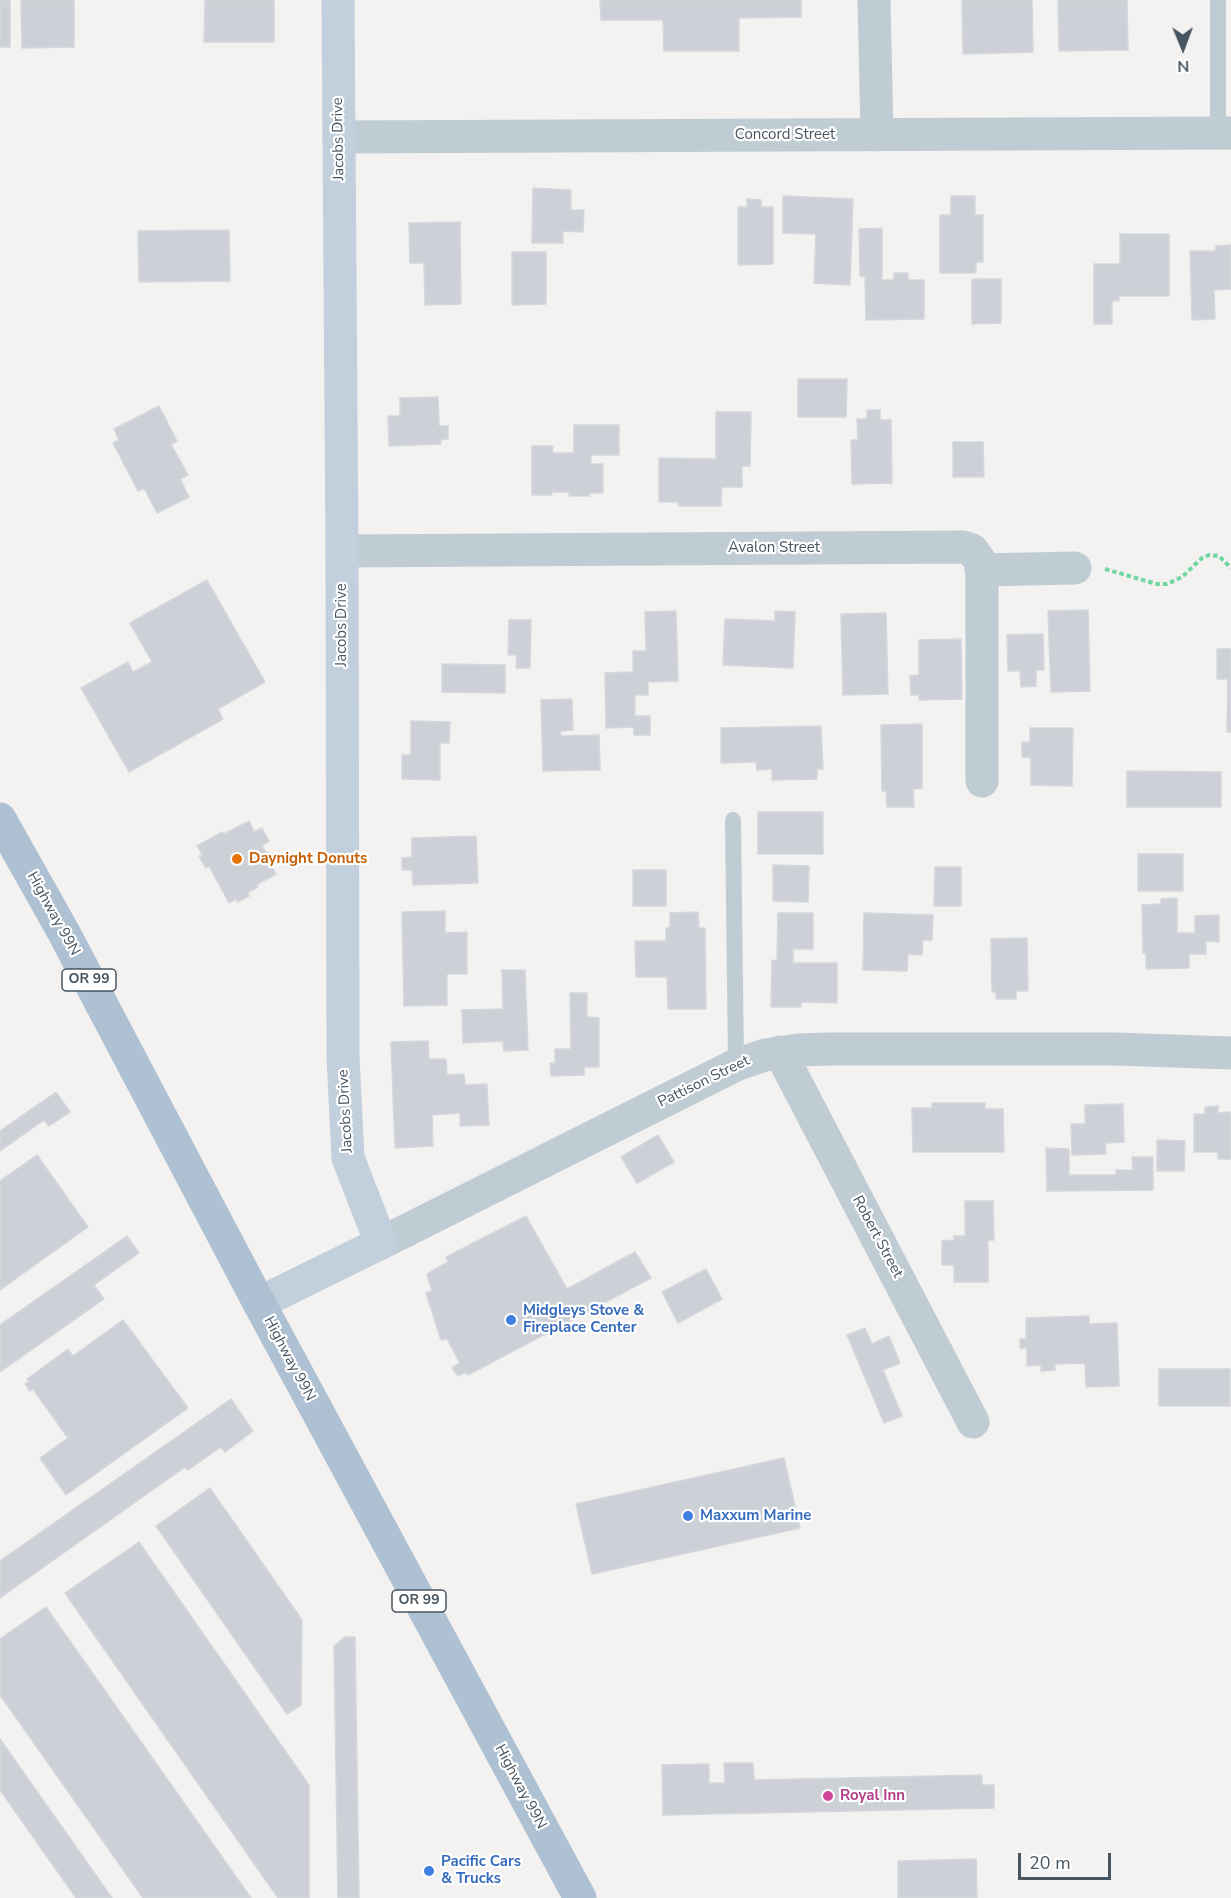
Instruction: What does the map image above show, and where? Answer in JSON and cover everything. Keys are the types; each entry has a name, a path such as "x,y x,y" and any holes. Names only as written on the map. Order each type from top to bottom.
{"main road":[{"name":"Highway 99N","path":"0,819 64,933 259,1303 580,1898"}],"street":[{"name":"Jacobs Drive","path":"338,0 343,1057 347,1151 381,1243"},
{"path":"874,0 877,135"},
{"name":"Concord Street","path":"339,137 1225,133"},
{"name":"Avalon Street","path":"342,551 963,547 972,550 980,561 981,570"},
{"path":"982,781 981,570 1075,568"},
{"name":"Pattison Street","path":"259,1303 736,1065 765,1055 798,1050 878,1049 1115,1049 1231,1053"},
{"name":"Robert Street","path":"780,1052 973,1422"}],"lane":[{"path":"1218,0 1225,133"},
{"path":"733,820 736,1065"}],"path":[{"path":"1075,568 1107,569 1157,584 1167,584 1182,577 1202,558 1209,555 1219,556 1231,568"}],"building":[{"path":"0,0 10,0 10,47 0,47"},
{"path":"21,0 74,0 74,47 22,48"},
{"path":"205,0 274,0 274,42 204,42"},
{"path":"600,0 801,0 801,17 739,18 739,51 664,51 663,20 601,20"},
{"path":"962,0 1032,0 1033,52 963,54"},
{"path":"1058,0 1127,0 1128,50 1059,51"},
{"path":"533,188 571,190 571,210 584,210 583,232 563,231 563,243 532,243"},
{"path":"783,196 853,199 850,285 814,283 816,234 783,233"},
{"path":"951,196 975,196 975,215 983,215 983,262 976,262 976,273 940,273 940,215 951,215"},
{"path":"747,199 761,200 761,207 773,207 773,264 738,265 738,207 747,207"},
{"path":"460,222 461,304 425,305 424,263 410,263 409,223"},
{"path":"882,228 882,280 894,280 894,273 908,273 908,280 924,280 924,319 866,320 865,276 860,276 859,229"},
{"path":"229,230 230,281 139,282 138,231"},
{"path":"1120,234 1169,234 1169,296 1119,296 1119,301 1112,301 1112,324 1094,324 1094,264 1120,264"},
{"path":"1231,245 1231,289 1214,290 1215,319 1192,320 1190,251 1216,251 1216,246"},
{"path":"512,252 546,252 546,304 512,305"},
{"path":"972,279 1001,279 1001,323 972,324"},
{"path":"798,379 847,379 846,417 798,417"},
{"path":"438,397 439,426 448,426 448,439 440,440 441,444 389,446 388,416 400,416 400,398"},
{"path":"159,406 177,441 171,444 188,475 180,479 189,497 157,513 144,488 138,491 113,443 119,440 114,429"},
{"path":"867,410 880,410 880,420 891,420 892,483 852,484 851,440 858,440 857,419 867,419"},
{"path":"716,412 751,412 750,466 742,466 742,487 722,487 721,506 679,506 678,502 659,502 659,458 716,459"},
{"path":"574,425 619,425 619,455 591,455 591,464 603,464 603,493 590,493 590,496 569,496 569,492 532,495 532,446 553,446 552,453 574,453"},
{"path":"953,442 983,442 984,477 953,477"},
{"path":"207,580 265,682 218,709 223,719 129,772 81,688 128,662 133,672 152,662 130,623"},
{"path":"1088,610 1090,691 1051,692 1048,611"},
{"path":"676,611 678,681 648,682 648,695 635,695 635,716 650,716 650,735 634,735 634,727 606,728 605,673 633,672 633,651 646,651 645,612"},
{"path":"775,611 795,612 793,668 723,665 725,619 775,621"},
{"path":"886,613 888,694 843,695 841,614"},
{"path":"509,620 531,620 530,668 516,668 517,655 508,655"},
{"path":"1043,634 1044,670 1036,670 1036,686 1021,687 1020,671 1008,671 1007,635"},
{"path":"961,639 962,699 919,700 919,695 911,695 910,676 919,675 919,640"},
{"path":"1217,649 1231,649 1231,732 1227,732 1228,679 1217,679"},
{"path":"442,664 505,665 505,693 442,692"},
{"path":"572,699 573,730 560,731 561,736 599,735 600,770 543,771 541,700"},
{"path":"411,721 450,722 449,743 440,743 440,780 402,779 402,755 411,755"},
{"path":"922,724 922,788 913,789 914,807 887,807 886,791 882,791 881,725"},
{"path":"821,726 823,769 817,769 817,779 772,780 772,769 757,770 756,762 721,763 721,728"},
{"path":"1030,728 1073,728 1072,786 1031,785 1031,758 1022,757 1022,742 1030,742"},
{"path":"1127,771 1221,772 1221,807 1127,807"},
{"path":"758,812 823,812 823,854 758,854"},
{"name":"Daynight Donuts","path":"249,821 254,832 262,828 269,841 262,845 274,862 270,864 276,874 256,885 258,887 247,893 249,896 238,902 236,899 229,903 209,866 206,868 199,856 203,855 197,846"},
{"path":"476,836 478,883 413,885 412,870 402,870 402,858 412,857 412,838"},
{"path":"1138,854 1183,854 1183,891 1138,891"},
{"path":"773,865 809,866 808,902 773,901"},
{"path":"935,867 961,867 961,906 934,906"},
{"path":"633,870 666,870 666,906 633,906"},
{"path":"1177,898 1177,933 1195,933 1195,916 1219,915 1219,942 1206,941 1206,954 1189,954 1189,968 1146,969 1146,953 1143,953 1142,905 1161,904 1161,899"},
{"path":"445,911 445,933 467,932 467,974 447,974 447,1005 404,1006 402,912"},
{"path":"698,912 699,928 705,928 706,1009 668,1009 667,977 636,977 635,941 666,941 666,928 670,928 670,913"},
{"path":"778,913 813,913 813,949 793,949 793,963 837,963 837,1003 801,1002 801,1007 771,1007 772,960 777,961"},
{"path":"864,913 933,915 932,940 923,940 922,955 908,954 907,971 863,970"},
{"path":"1027,938 1028,991 1016,991 1016,999 996,999 996,992 992,992 991,939"},
{"path":"502,970 525,970 528,1050 504,1051 503,1041 463,1043 462,1010 503,1009"},
{"path":"570,993 587,993 587,1017 599,1018 599,1067 584,1067 584,1075 551,1076 550,1063 555,1063 555,1049 571,1049"},
{"path":"428,1041 429,1059 446,1059 447,1075 464,1074 465,1085 487,1084 489,1125 460,1126 460,1113 432,1115 433,1146 395,1148 391,1042"},
{"path":"56,1092 70,1112 49,1126 44,1120 0,1151 0,1131"},
{"path":"932,1103 985,1103 985,1109 1003,1109 1004,1152 913,1152 912,1108 932,1108"},
{"path":"1123,1104 1124,1142 1105,1143 1106,1154 1072,1155 1071,1124 1085,1124 1085,1105"},
{"path":"1218,1106 1218,1113 1231,1112 1231,1159 1218,1159 1218,1152 1194,1152 1194,1114 1205,1114 1205,1107"},
{"path":"658,1135 674,1162 637,1183 621,1157"},
{"path":"1157,1140 1185,1141 1184,1171 1157,1171"},
{"path":"1046,1148 1069,1149 1069,1175 1116,1175 1116,1170 1133,1170 1132,1157 1153,1157 1153,1190 1047,1191"},
{"path":"37,1155 88,1227 0,1290 0,1181"},
{"path":"965,1201 993,1201 994,1240 988,1240 988,1282 954,1282 954,1265 942,1265 942,1241 954,1240 954,1236 965,1236"},
{"path":"526,1216 567,1289 635,1252 651,1278 468,1375 466,1372 458,1376 452,1368 460,1363 447,1339 441,1340 426,1293 432,1291 427,1274 448,1262 446,1257"},
{"path":"127,1236 139,1253 94,1285 104,1299 0,1372 0,1325"},
{"path":"706,1269 722,1299 678,1323 662,1292"},
{"path":"1089,1316 1089,1324 1117,1323 1119,1386 1086,1387 1085,1363 1055,1364 1055,1370 1041,1371 1041,1365 1027,1366 1027,1348 1020,1348 1020,1339 1026,1339 1026,1318"},
{"path":"123,1320 188,1408 66,1495 40,1458 68,1438 33,1389 30,1391 25,1384 29,1381 27,1379 68,1349 73,1356"},
{"path":"865,1328 872,1344 889,1336 900,1363 883,1370 902,1416 884,1423 847,1335"},
{"path":"1159,1369 1230,1369 1230,1406 1159,1406"},
{"path":"231,1399 253,1431 225,1452 221,1447 188,1470 185,1467 0,1598 0,1561"},
{"name":"Maxxum Marine","path":"784,1458 800,1528 592,1574 576,1504"},
{"path":"210,1488 302,1620 301,1705 287,1714 156,1526"},
{"path":"139,1542 309,1785 309,1898 278,1898 65,1593"},
{"path":"46,1607 251,1898 143,1898 0,1695 0,1639"},
{"path":"345,1637 355,1637 359,1898 338,1898 334,1646"},
{"path":"0,1739 112,1898 76,1898 0,1790"},
{"name":"Royal Inn","path":"724,1763 753,1763 754,1780 982,1775 982,1785 994,1785 994,1808 663,1815 662,1765 709,1764 709,1783 725,1783"},
{"path":"976,1859 977,1898 898,1898 898,1861"}],"place":[{"name":"Daynight Donuts","path":"237,859"},
{"name":"Midgleys Stove & Fireplace Center","path":"511,1320"},
{"name":"Maxxum Marine","path":"688,1516"},
{"name":"Royal Inn","path":"828,1796"},
{"name":"Pacific Cars & Trucks","path":"429,1871"}]}
